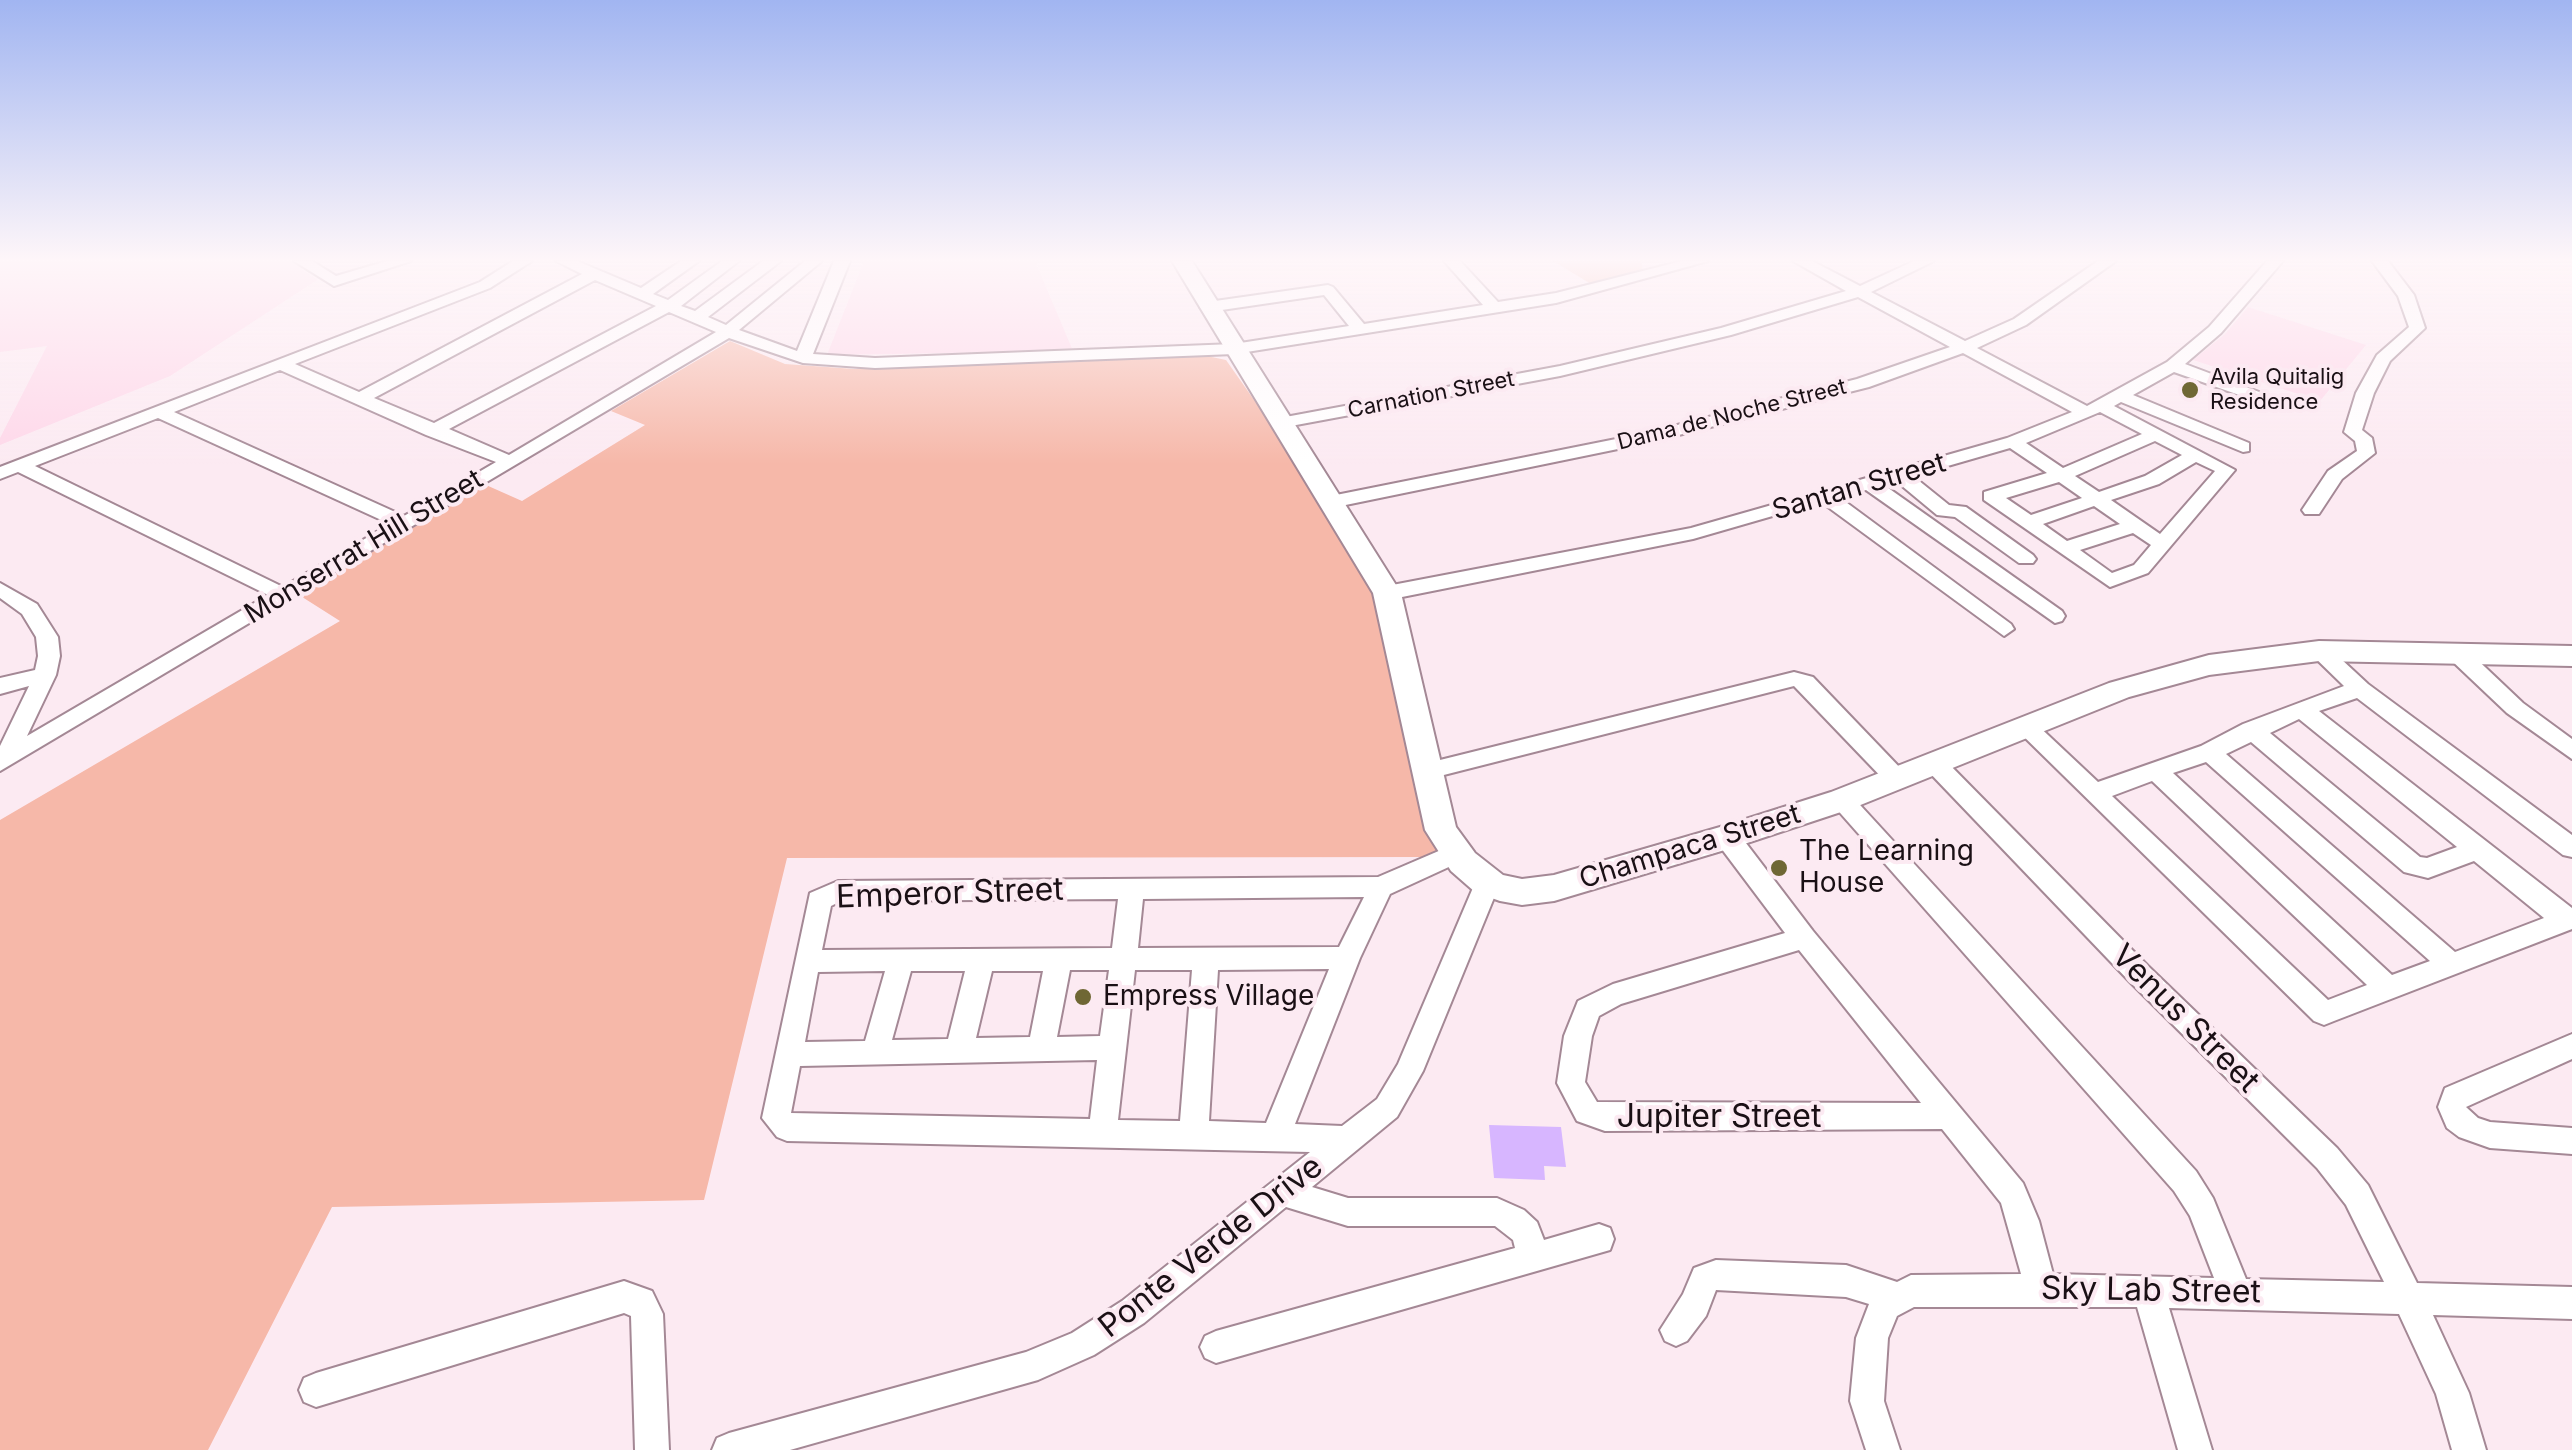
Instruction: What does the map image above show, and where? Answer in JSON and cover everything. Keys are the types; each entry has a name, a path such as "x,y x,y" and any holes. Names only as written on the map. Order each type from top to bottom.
{"street":[{"path":"0,473 374,329"},
{"path":"358,399 491,329"},
{"path":"432,431 625,329"},
{"path":"722,329 766,348 803,358 966,362 1234,349 1375,329"},
{"name":"Monserrat Hill Street","path":"2,762 732,329"},
{"path":"803,358 815,329"},
{"path":"1222,329 1387,593 1441,830 1455,854 1487,883"},
{"name":"Carnation Street","path":"1280,423 1675,345 1732,329"},
{"path":"1930,329 2094,409 2154,435 2196,454 2226,470 2141,570 2118,580 2102,577 1991,496 2061,474 2154,435"},
{"name":"Dama de Noche Street","path":"1331,502 1648,438 1863,383 1966,347 2006,329"},
{"name":"Santan Street","path":"1387,593 1693,533 2013,442 2121,396 2173,366 2217,329"},
{"path":"2312,510 2335,476 2366,452 2364,438 2353,432 2360,405 2383,360 2416,329"},
{"path":"282,365 508,462"},
{"path":"2173,366 2282,404"},
{"path":"2121,396 2244,447"},
{"path":"160,412 404,523"},
{"path":"2013,442 2162,544"},
{"path":"2027,523 2152,480 2196,454"},
{"path":"20,466 284,595"},
{"path":"1901,476 1944,510 1963,513 2026,558"},
{"path":"1872,485 2055,616"},
{"path":"1826,497 2004,630"},
{"path":"2064,549 2134,526"},
{"path":"0,589 30,609 47,637 46,676 2,762"},
{"path":"2319,650 2360,689 2572,848"},
{"name":"Champaca Street","path":"1487,883 1522,892 1554,888 1728,837 1898,779 2119,690 2209,664 2319,650 2572,656"},
{"path":"2459,655 2515,708 2572,751"},
{"path":"0,686 46,676"},
{"path":"1428,770 1794,679 1805,682 1898,779"},
{"path":"2093,793 2209,752 2252,730 2360,689"},
{"path":"2301,710 2568,919"},
{"path":"2024,726 2315,1006 2331,1012 2386,986 2568,919"},
{"path":"2252,730 2414,865 2428,868 2477,850"},
{"path":"2209,752 2449,962"},
{"name":"Venus Street","path":"1934,764 2139,974 2327,1158 2357,1195 2452,1393 2468,1450"},
{"path":"2155,770 2386,986"},
{"path":"1842,800 2184,1181 2202,1208 2236,1293"},
{"path":"1728,837 1804,938 2012,1193 2024,1221 2041,1289"},
{"name":"Emperor Street","path":"1351,1140 1194,1134 796,1131 776,1118 792,1054 819,900 838,892 1381,887 1455,854"},
{"name":"Ponte Verde Drive","path":"729,1450 1026,1368 1083,1344 1155,1295 1388,1108 1401,1087 1487,883"},
{"path":"1276,1136 1347,958 1381,887"},
{"path":"1102,1135 1132,889"},
{"name":"Jupiter Street","path":"1804,938 1613,996 1588,1009 1578,1036 1571,1083 1588,1112 1606,1118 1948,1116"},
{"path":"809,960 1347,958"},
{"path":"1194,1134 1206,959"},
{"path":"875,1053 901,960"},
{"path":"959,1051 981,960"},
{"path":"1041,1050 1059,960"},
{"path":"2572,1046 2455,1098 2452,1107 2457,1118 2469,1128 2490,1134 2572,1141"},
{"path":"792,1054 1112,1048"},
{"path":"1282,1192 1348,1212 1497,1212 1514,1220 1526,1232 1533,1257"},
{"path":"1216,1347 1599,1239"},
{"path":"1676,1330 1695,1305 1705,1280 1716,1275 1768,1274 1846,1281 1896,1296 1880,1314 1867,1372 1867,1401 1883,1450"},
{"name":"Sky Lab Street","path":"1896,1296 1929,1288 2041,1289 2572,1303"},
{"path":"2149,1294 2194,1450"},
{"path":"316,1390 624,1297 640,1302 647,1314 652,1450"}],"shaded area":[{"path":"0,329 242,329 170,376 0,445 0,438 47,346 0,352"},
{"path":"837,329 1064,329 1073,351 827,355"},
{"path":"2230,329 2315,329 2366,345 2320,401 2193,360"},
{"path":"730,341 785,364 854,369 1202,355 1226,360 1271,424 1380,603 1417,789 1441,849 1424,857 787,858 704,1200 332,1207 208,1450 0,1450 0,820 340,621 299,595 486,485 522,501 645,425 611,411"},
{"path":"1489,1125 1561,1127 1566,1167 1544,1166 1545,1180 1494,1178"}],"place":[{"name":"Avila Quitalig Residence","path":"2190,390"},
{"name":"The Learning House","path":"1779,868"},
{"name":"Empress Village","path":"1083,997"}]}
